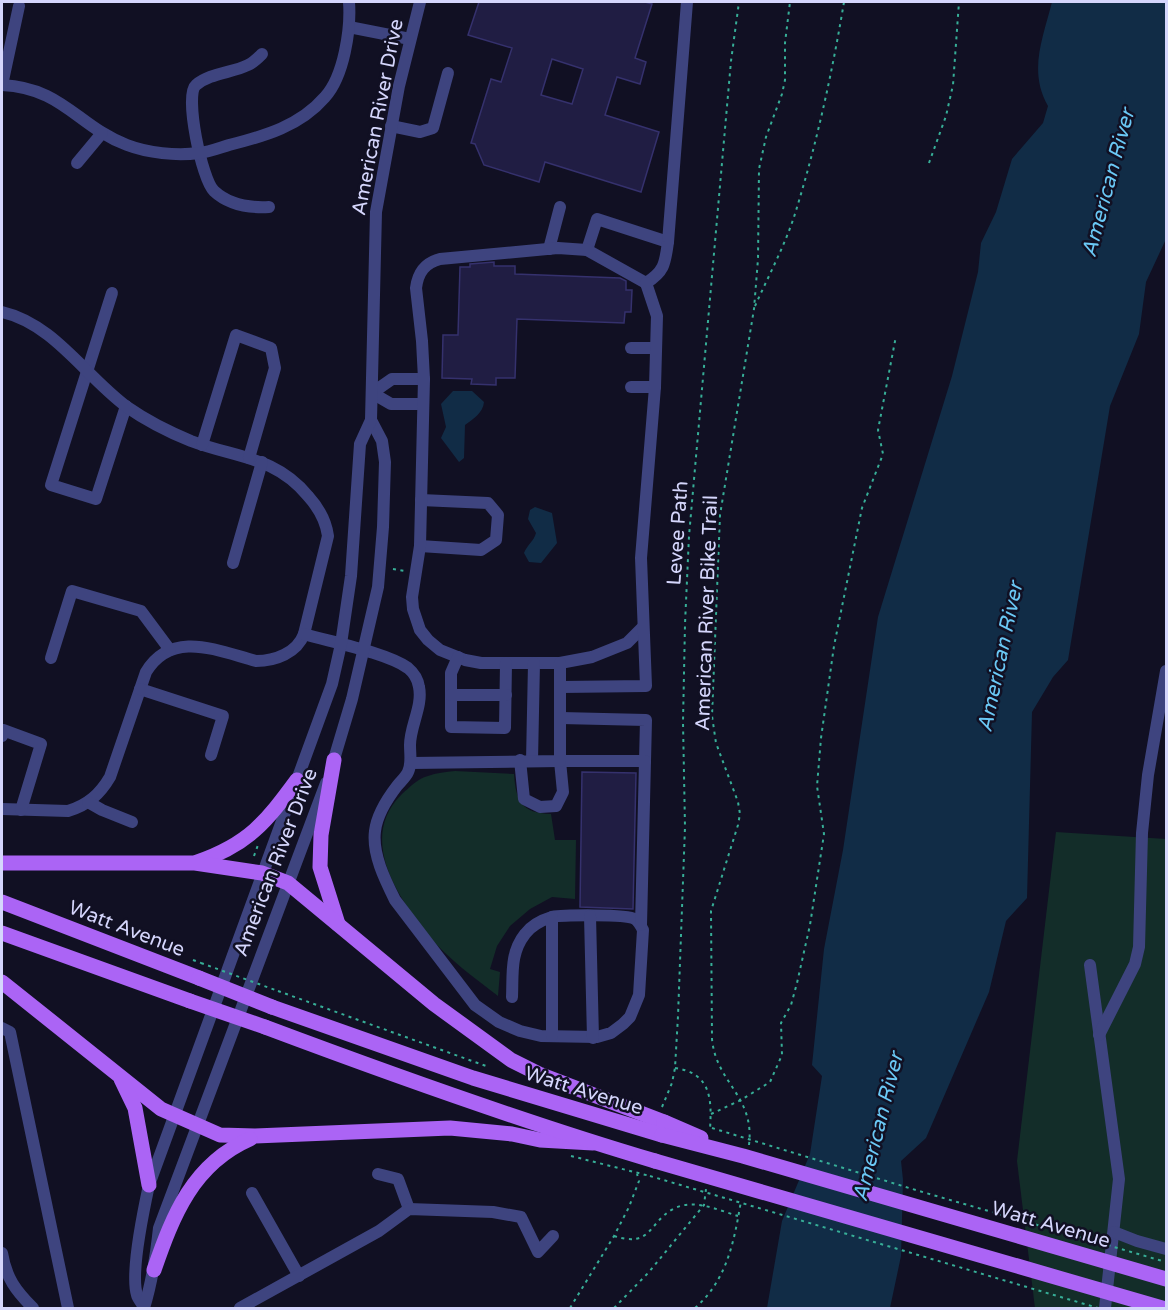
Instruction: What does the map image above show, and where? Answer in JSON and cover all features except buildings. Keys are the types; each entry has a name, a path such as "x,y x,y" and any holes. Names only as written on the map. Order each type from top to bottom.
{"main road":[{"path":"334,760 321,835 320,867 338,924"},
{"path":"195,863 234,847 253,832 272,814 297,780"},
{"path":"2,863 195,863 262,873 288,883 434,1004 512,1060 539,1074 661,1123"},
{"name":"Watt Avenue","path":"2,902 200,970 272,1006 473,1078 661,1123 745,1155 1167,1279"},
{"path":"2,933 379,1070 593,1143 1162,1308"},
{"path":"2,982 161,1109 220,1135 255,1136 450,1128 512,1134 540,1140 593,1143"},
{"path":"120,1077 135,1108 149,1185"},
{"path":"154,1270 168,1231 195,1181 212,1162 236,1144 255,1136"}],"street":[{"path":"19,6 2,85 34,90 49,96 102,133 127,146 146,151 199,153 272,133 294,124 327,95 339,70 349,27 350,2"},
{"name":"American River Drive","path":"144,1308 137,1294 136,1284 140,1227 149,1185 332,684 341,644 351,576 360,444 371,420 376,212 391,126 420,2"},
{"path":"646,283 658,276 665,263 687,2"},
{"path":"349,27 410,39"},
{"path":"262,54 250,65 212,77 195,86 191,95 199,153 212,190 228,201 252,208 270,207"},
{"path":"391,126 420,132 433,128 448,74"},
{"path":"77,163 102,133"},
{"path":"549,249 560,207"},
{"path":"587,250 597,219 668,242"},
{"path":"561,687 646,686 641,558 655,387 657,316 646,283 587,250 549,249 440,259 425,266 417,280 416,288 422,341 423,405 420,546 412,597 420,630 440,650 481,663 560,663 592,657 627,643 643,627"},
{"path":"112,294 51,485 96,500 126,406"},
{"path":"2,312 20,317 43,331 126,406 159,427 202,445 262,462 288,475 300,485 317,507 327,531 327,542 304,634 295,650 265,661 256,661 201,647 181,646 162,654 150,666 110,777 103,789 88,802 68,811 2,809"},
{"path":"202,445 236,335 271,348 275,368 249,458"},
{"path":"631,348 656,348"},
{"path":"423,379 392,379 372,393 391,404 423,405"},
{"path":"631,387 655,387"},
{"name":"American River Drive","path":"144,1308 154,1270 159,1228 334,760 363,651 378,587 383,527 385,462 382,441 371,420"},
{"path":"233,563 262,462"},
{"path":"420,546 481,550 496,540 498,515 488,502 421,500"},
{"path":"51,658 72,591 141,611 170,650"},
{"path":"304,634 384,657 409,669 419,685 420,697 413,723 410,745 411,762 408,774 387,799 375,832 376,852 395,900 476,1005 499,1022 520,1031 552,1036 593,1038 611,1032 623,1024 637,1004 639,994 643,930 641,925 646,720 561,718"},
{"path":"458,657 451,673 451,727 505,728 506,663"},
{"path":"534,663 524,798 540,807 556,806 563,792 560,761 560,663"},
{"path":"1099,1035 1135,964 1139,947 1142,833 1148,775 1167,670"},
{"path":"140,689 223,716 211,755"},
{"path":"451,695 506,695"},
{"path":"2,736 3,730 41,744 21,810"},
{"path":"411,762 645,761"},
{"path":"88,802 132,822"},
{"path":"512,996 513,957 526,933 537,924 552,917 590,916 628,917 641,925"},
{"path":"590,916 593,1038"},
{"path":"552,917 552,1036"},
{"path":"1090,965 1119,1179 1105,1308"},
{"path":"6,1030 68,1308"},
{"path":"378,1174 398,1179 409,1209"},
{"path":"252,1193 299,1276"},
{"path":"240,1308 379,1231 409,1209 493,1212 521,1217 529,1234"},
{"path":"1114,1232 1167,1249"},
{"path":"2,1253 4,1265 14,1289 33,1308"}],"path":[{"name":"Levee Path","path":"661,1123 675,1068 685,827 683,722 689,536 738,2"},
{"name":"American River Bike Trail","path":"745,1155 751,1133 749,1119 741,1100 719,1066 712,1039 711,911 740,814 735,790 716,743 712,716 720,515 754,309 761,153 784,87 785,43 790,2"},
{"path":"754,309 793,219 810,157 844,2"},
{"path":"929,163 946,116 953,85 958,2"},
{"path":"711,1114 771,1082 782,1055 781,1023 791,1005 810,926 824,834 818,786 821,738 834,646 862,508 883,454 878,430 896,336"},
{"path":"393,569 407,571"},
{"path":"254,856 259,843"},
{"path":"200,970 278,991 495,1070"},
{"path":"702,1126 1167,1262"},
{"path":"569,1156 650,1176 1098,1308"},
{"path":"570,1308 614,1236 637,1191 639,1181 636,1172"},
{"path":"695,1308 713,1289 727,1263 735,1239 742,1196"},
{"path":"614,1236 632,1240 644,1238 674,1208 704,1205 739,1216"},
{"path":"614,1308 649,1272 704,1205"}],"green space":[{"path":"455,771 514,774 516,792 522,804 533,811 551,814 555,840 576,840 575,899 552,897 530,909 510,926 497,946 490,969 500,972 498,996 445,953 417,921 395,886 387,867 383,848 383,829 389,811 402,794 424,777"},
{"path":"1056,832 1166,839 1166,1308 1035,1308 1017,1161"}],"water":[{"name":"American River","path":"1052,2 1166,2 1166,239 1146,282 1139,334 1110,406 1068,660 1053,677 1032,712 1027,898 1006,921 989,992 926,1138 901,1161 903,1180 901,1256 890,1308 767,1308 782,1221 810,1154 822,1076 812,1065 824,949 843,850 878,617 952,376 978,272 981,243 996,212 1012,159 1043,123 1048,106 1042,93 1038,67"},
{"path":"453,391 472,391 484,402 480,413 465,425 464,458 459,462 441,438 446,427 441,404"},
{"path":"535,507 552,513 557,543 541,563 529,562 524,553 536,533 528,519 530,510"}]}
